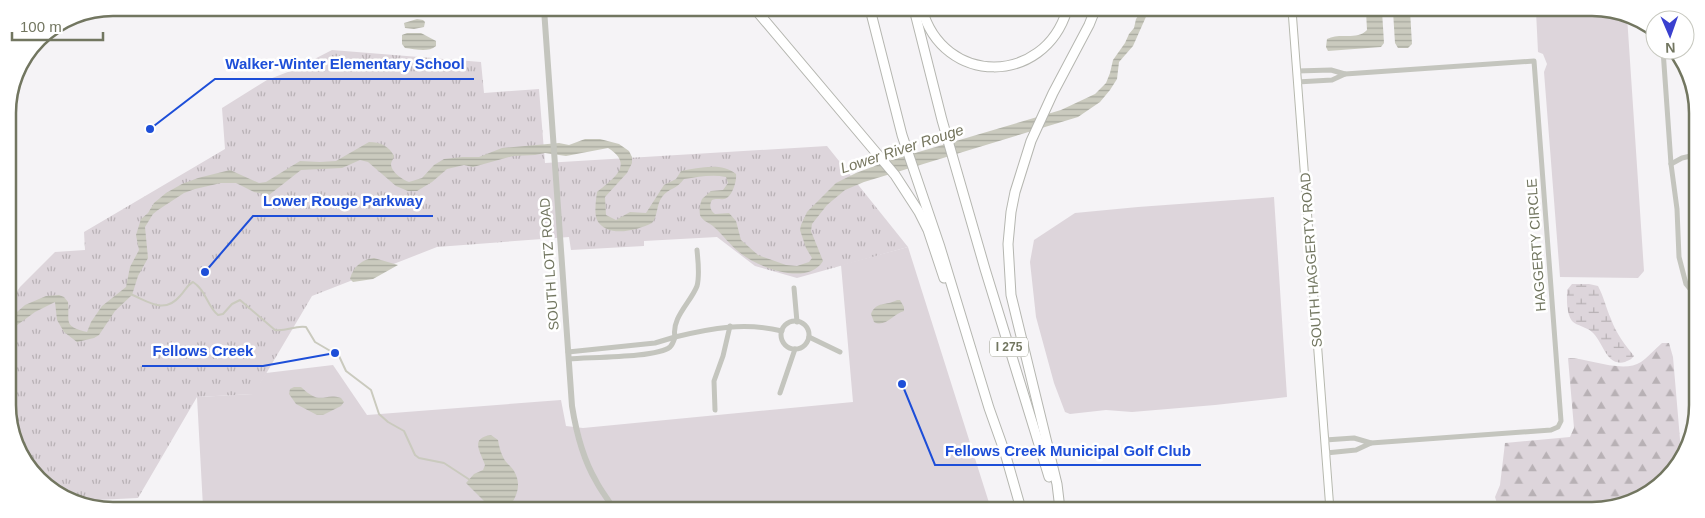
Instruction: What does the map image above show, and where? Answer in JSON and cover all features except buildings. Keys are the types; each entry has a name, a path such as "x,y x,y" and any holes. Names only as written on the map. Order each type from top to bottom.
{"highway":[{"path":"761,16 871,146 912,199 928,230 974,370 989,408"},
{"name":"I 275","path":"872,16 902,135 924,196 1019,502"},
{"name":"I 275","path":"916,16 942,120 985,269 1058,502"},
{"path":"924,16 934,37 951,55 972,64 994,67 1016,64 1036,54 1060,29 1065,16"},
{"path":"1059,502 1057,484 1011,295 1008,244 1014,192 1030,141 1092,16"}],"main road":[{"name":"SOUTH HAGGERTY ROAD","path":"1292,16 1329,502"}],"street":[{"name":"SOUTH LOTZ ROAD","path":"545,16 572,406 579,437 595,480 609,502"},
{"path":"1664,60 1671,164 1677,209 1679,257 1689,289"},
{"name":"HAGGERTY CIRCLE","path":"1297,71 1331,70 1346,74 1534,61 1560,424 1556,429 1551,430 1371,443 1354,438 1325,440"},
{"name":"HAGGERTY CIRCLE","path":"1297,82 1332,80 1346,74"},
{"path":"1671,164 1689,156"},
{"path":"568,355 654,352 672,345 677,320 697,284 697,250"},
{"path":"794,288 797,322"},
{"path":"797,322 807,328 809,336 803,347 795,349 787,347 781,336 782,331 788,324 797,322"},
{"path":"568,355 648,344 710,328 730,326 765,327 782,331"},
{"path":"714,410 714,381 723,356 730,326"},
{"path":"809,336 840,352"},
{"path":"780,393 795,349"},
{"name":"HAGGERTY CIRCLE","path":"1326,453 1356,450 1371,443"}],"green space":[{"path":"1536,16 1592,16 1604,17 1628,24 1644,271 1638,278 1560,277 1544,72 1547,64 1543,54 1538,52"},
{"path":"332,50 481,62 484,93 539,89 545,163 827,146 908,247 797,278 755,266 717,237 644,241 644,246 571,250 569,237 437,247 312,296 254,394 197,397 138,498 97,500 65,489 40,469 26,448 18,424 16,405 16,293 55,252 85,250 84,232 225,149 222,108 267,80 293,70"},
{"path":"1274,197 1287,397 1132,412 1106,410 1070,414 1065,412 1054,383 1036,317 1030,262 1034,240 1075,213"},
{"path":"908,247 989,502 203,502 197,397 253,394 266,373 333,365 367,415 561,400 566,426 583,428 853,402 841,265"},
{"path":"1572,284 1598,286 1615,329 1634,356 1632,358 1619,363 1613,361 1592,332 1572,321 1568,310 1567,290"},
{"path":"1662,343 1669,343 1673,357 1680,445 1665,469 1656,478 1635,492 1623,497 1598,502 1497,502 1495,497 1500,485 1505,443 1570,437 1574,428 1568,358 1616,366 1634,365 1643,361"}],"shaded area":[{"path":"1138,16 1146,16 1133,46 1119,62 1117,79 1100,102 1078,117 864,182 845,190 827,205 812,224 811,231 823,261 816,269 806,273 782,272 747,258 714,227 702,219 700,205 702,199 711,191 723,190 728,183 726,177 710,176 684,179 662,197 652,223 631,230 615,231 602,226 597,220 596,214 597,192 614,177 621,166 616,154 608,148 566,156 545,153 513,156 473,167 464,165 447,169 432,182 417,191 408,191 396,186 368,162 360,160 342,168 301,170 269,195 254,192 236,183 221,183 184,193 153,214 145,227 148,258 138,276 132,295 115,311 99,335 77,342 64,332 57,320 55,302 35,312 16,326 16,313 25,305 46,296 59,295 68,302 68,318 71,325 87,332 91,322 102,306 126,287 130,267 139,250 136,235 141,219 148,213 154,203 166,193 182,184 230,170 259,183 266,182 300,161 336,161 369,142 380,144 390,150 394,156 391,164 393,170 401,178 409,182 422,178 434,165 444,159 479,157 502,148 559,143 569,145 585,139 600,139 619,144 629,151 632,163 627,173 605,197 606,215 616,220 630,212 646,213 664,185 676,179 681,171 710,167 724,168 736,174 735,185 727,198 712,200 711,210 715,214 729,213 736,221 741,240 758,255 786,265 797,266 809,262 812,258 806,248 800,230 807,212 836,183 888,161 1061,110 1095,94 1106,83 1113,60 1134,28"},
{"path":"1366,16 1382,16 1384,43 1381,47 1328,51 1326,47 1327,39 1337,36 1358,35 1367,30"},
{"path":"1393,16 1410,16 1412,44 1408,48 1398,48 1395,43"},
{"path":"417,19 425,22 424,27 405,28 404,23"},
{"path":"421,33 436,41 436,46 425,50 405,48 402,44 402,35"},
{"path":"374,258 398,265 373,279 353,282 350,279 356,267 366,260"},
{"path":"900,300 904,311 885,322 874,322 871,314 876,307"},
{"path":"301,387 318,398 335,397 341,398 344,402 341,406 323,415 317,415 296,404 289,394 290,389"},
{"path":"491,435 498,440 504,459 516,476 518,486 512,502 485,502 466,483 474,474 483,470 485,465 478,447 480,439"}],"waterway":[{"path":"130,294 156,305 168,305 174,302 193,282 201,289 218,315 223,314 232,304 240,300 275,330 306,327 315,342 339,356 346,371 371,390 379,414 388,422 404,431 415,455 419,458 444,463 470,480"}],"place":[{"name":"Walker-Winter Elementary School","path":"150,129"},
{"name":"Lower Rouge Parkway","path":"205,272"},
{"name":"Fellows Creek","path":"335,353"},
{"name":"Fellows Creek Municipal Golf Club","path":"902,384"}],"water label":[{"name":"Lower River Rouge","path":"902,149"}]}
